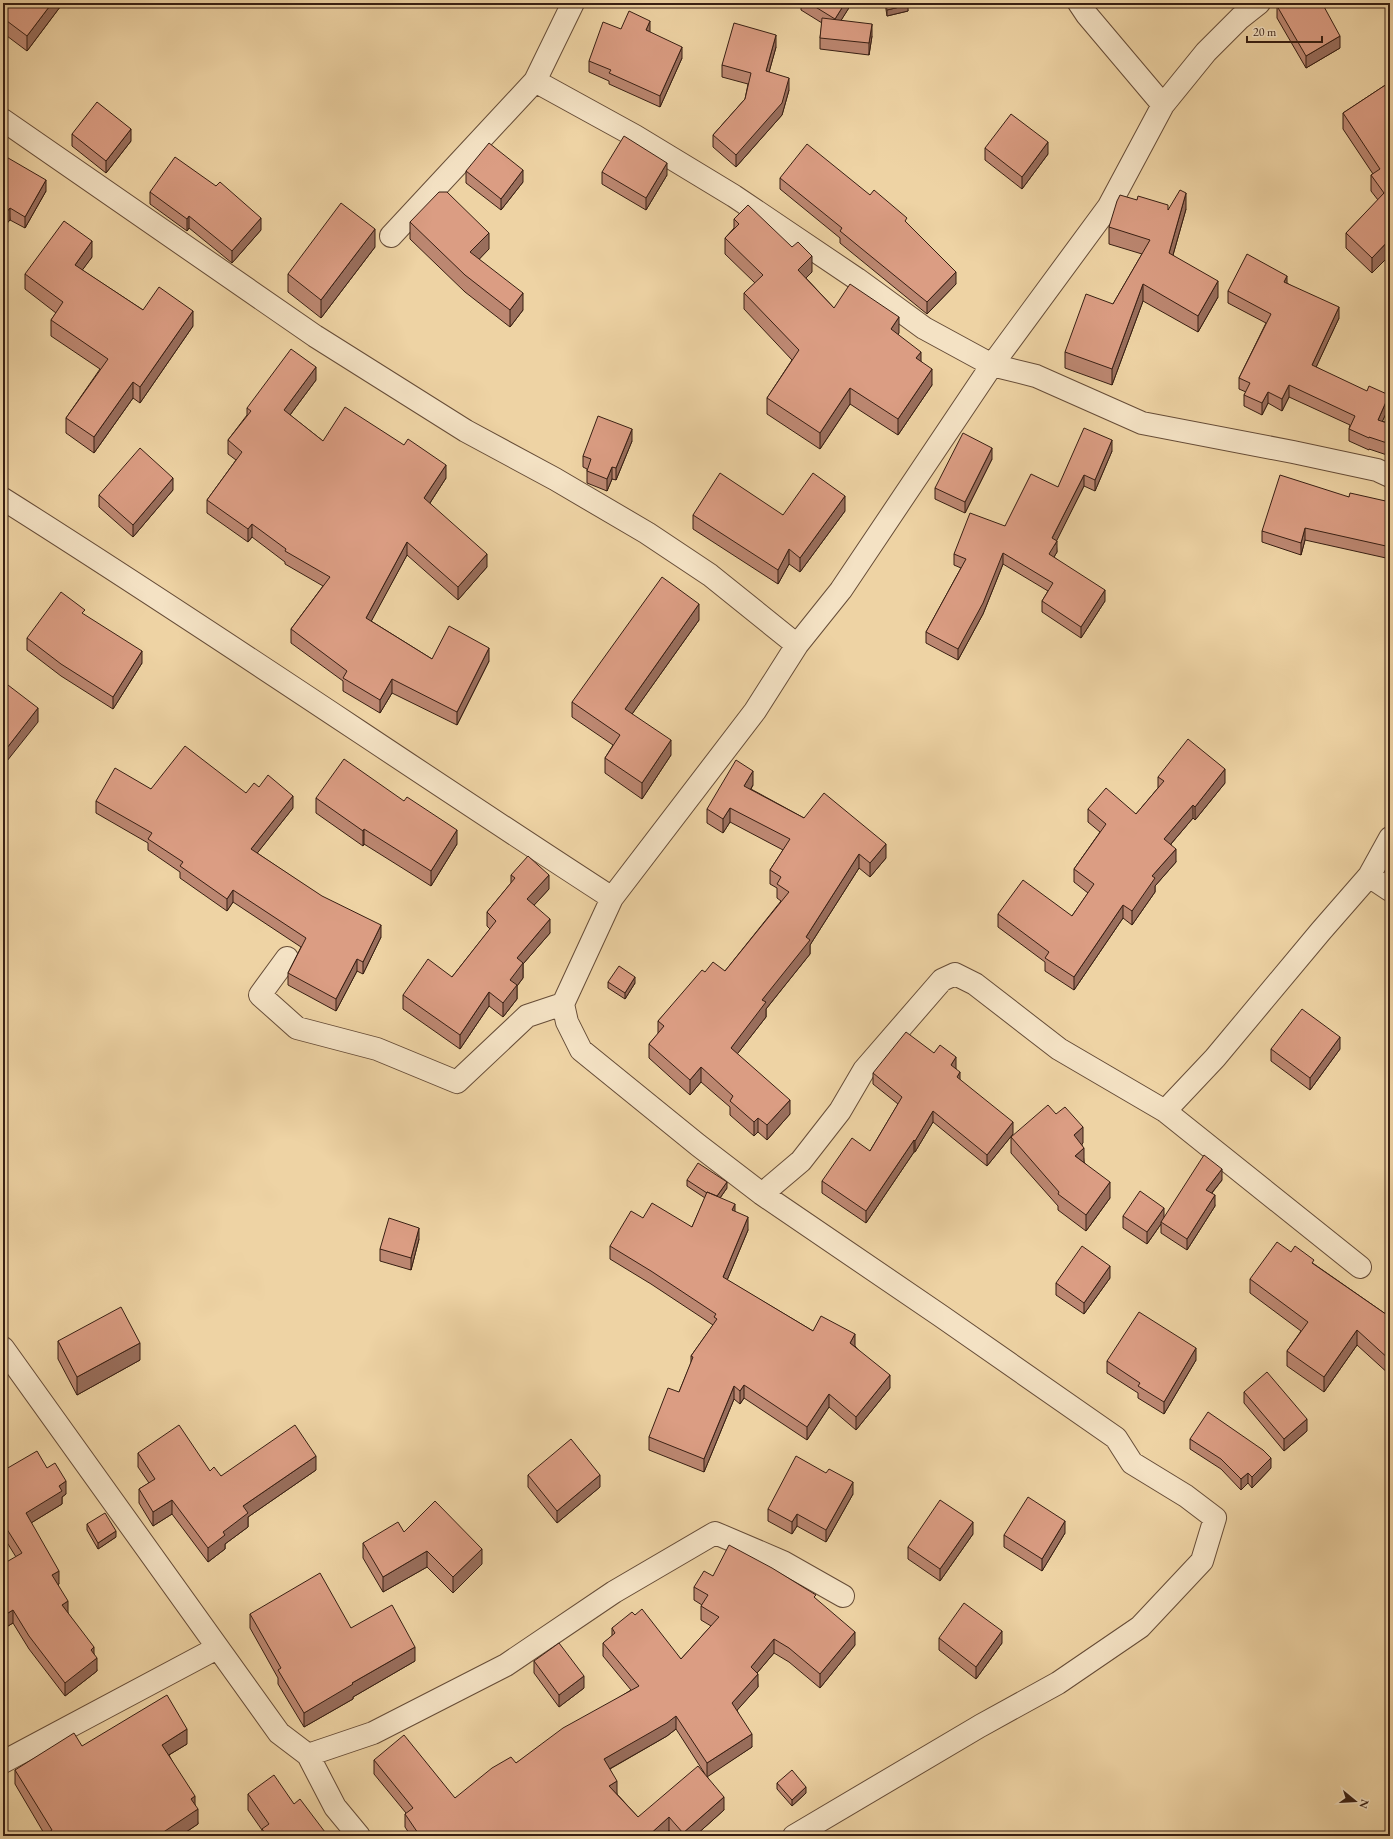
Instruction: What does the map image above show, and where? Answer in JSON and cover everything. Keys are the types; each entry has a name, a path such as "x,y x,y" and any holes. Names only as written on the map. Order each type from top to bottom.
{"street":[{"path":"391,236 535,81 573,3"},
{"path":"1079,3 1163,105"},
{"path":"794,1836 980,1726 1058,1683 1140,1628 1202,1561 1215,1518 1186,1496 1132,1463 1116,1438 762,1194 698,1145 581,1050 567,1022 563,1004 612,898 755,711 797,645 841,590 992,365 1109,206 1163,105 1206,52 1240,18 1259,3"},
{"path":"535,81 636,136 734,196 857,279 924,328 992,365 1036,376 1142,423 1293,452 1377,470 1390,476"},
{"path":"3,120 315,336 466,431 555,479 647,533 710,575 797,645"},
{"path":"3,499 260,665 438,785 612,898"},
{"path":"1165,1111 1215,1058 1369,876 1390,838"},
{"path":"1369,876 1390,890"},
{"path":"287,958 260,995 297,1028 377,1049 457,1082 527,1016 563,1004"},
{"path":"762,1194 801,1161 840,1111 864,1070 942,980 955,974 975,984 1059,1049 1165,1111 1360,1267"},
{"path":"3,1348 279,1733 308,1755 335,1807 359,1836"},
{"path":"308,1755 373,1733 506,1666 614,1592 715,1532 783,1562 843,1596"},
{"path":"3,1762 217,1648"}],"building":[{"path":"3,3 52,3 27,36 3,18"},
{"path":"809,3 845,3 835,19"},
{"path":"886,3 907,3 908,5 887,10"},
{"path":"1281,3 1322,3 1340,36 1306,56 1277,6"},
{"path":"629,11 650,21 646,30 682,47 660,96 609,73 611,70 589,61 603,22 621,29"},
{"path":"822,18 872,24 869,43 820,38"},
{"path":"734,23 776,35 766,71 789,78 782,103 736,155 713,135 745,99 751,73 722,65"},
{"path":"1390,82 1390,239 1372,258 1346,233 1384,193 1371,175 1380,169 1343,113"},
{"path":"97,102 131,129 106,161 72,134"},
{"path":"1011,114 1048,142 1022,177 985,148"},
{"path":"624,136 667,163 646,198 602,172"},
{"path":"489,143 523,170 501,199 466,171"},
{"path":"807,144 870,195 874,190 907,218 905,221 956,272 927,302 840,231 842,228 780,178"},
{"path":"3,155 46,180 25,217 10,208 3,216"},
{"path":"175,157 216,186 220,182 261,218 232,251 189,216 187,219 150,192"},
{"path":"1180,190 1186,193 1169,253 1218,281 1198,316 1143,284 1112,369 1065,352 1086,294 1113,304 1150,240 1109,227 1120,195 1137,200 1138,196 1168,205 1168,210"},
{"path":"439,192 447,192 489,233 470,252 523,293 510,310 465,275 410,222"},
{"path":"341,203 375,229 321,300 288,274"},
{"path":"748,205 792,247 798,242 812,256 798,270 834,308 850,284 899,317 891,329 921,352 916,358 932,369 898,419 850,388 820,433 767,398 799,350 744,293 763,275 725,238 739,224 734,219"},
{"path":"64,221 92,241 75,265 143,310 159,287 193,311 140,387 133,382 94,437 66,418 108,359 51,320 63,302 25,274"},
{"path":"1247,254 1287,276 1284,282 1339,307 1312,365 1367,391 1369,386 1389,395 1378,420 1390,424 1390,444 1369,438 1349,429 1355,416 1289,385 1282,399 1268,392 1262,403 1244,395 1250,383 1239,378 1271,314 1228,291"},
{"path":"291,349 316,367 284,410 323,441 345,407 404,445 408,439 446,465 424,498 487,554 458,587 407,542 366,618 432,659 449,626 489,648 457,712 392,679 380,700 343,678 347,671 291,629 330,577 285,551 286,549 252,524 248,529 207,500 242,452 228,440 251,411 247,408"},
{"path":"598,416 632,429 616,468 612,467 607,479 587,471 591,459 583,456"},
{"path":"1084,428 1112,440 1095,480 1084,475 1052,538 1057,541 1049,554 1105,590 1081,627 1042,601 1053,583 1003,553 983,603 958,649 926,632 966,559 954,554 970,513 1005,526 1031,474 1058,487"},
{"path":"963,433 992,448 965,502 935,488"},
{"path":"140,448 173,478 133,525 99,495"},
{"path":"720,473 783,515 813,473 845,496 800,558 789,549 778,570 693,515"},
{"path":"1280,475 1349,497 1350,493 1390,502 1390,530 1386,546 1305,528 1301,543 1262,531"},
{"path":"662,577 699,604 625,709 671,740 642,783 605,758 620,735 572,702"},
{"path":"61,592 85,610 82,613 142,651 113,697 61,664 27,638"},
{"path":"4,682 38,708 3,753 3,683"},
{"path":"1188,739 1225,769 1195,807 1193,805 1164,839 1176,849 1152,876 1155,878 1132,911 1123,905 1074,977 1045,958 1049,952 998,914 1023,880 1072,916 1094,884 1074,869 1106,824 1088,809 1106,788 1136,814 1164,781 1158,777"},
{"path":"185,746 246,793 254,783 259,787 268,775 293,796 251,849 322,896 381,925 363,962 357,959 336,999 288,973 306,938 233,890 227,899 180,866 183,862 148,839 152,833 96,801 115,768 151,789"},
{"path":"344,759 404,801 407,797 457,830 431,871 364,829 363,831 316,798"},
{"path":"736,760 753,771 744,786 804,818 824,793 886,844 870,863 859,854 806,937 810,940 762,1000 766,1002 731,1048 790,1100 767,1125 758,1118 754,1122 730,1101 733,1096 701,1067 690,1080 649,1044 664,1026 658,1021 702,970 705,972 713,962 725,971 789,892 777,884 781,877 770,870 790,839 730,808 723,819 707,809"},
{"path":"528,856 549,875 527,899 550,919 517,958 523,963 510,980 517,985 503,1003 489,992 460,1035 403,995 428,959 452,977 496,921 487,912 515,878 511,875"},
{"path":"619,966 635,977 625,993 608,982"},
{"path":"1302,1009 1340,1037 1310,1078 1271,1049"},
{"path":"906,1032 934,1053 940,1045 956,1057 951,1065 960,1072 957,1077 1013,1122 987,1155 933,1111 915,1141 914,1140 866,1211 822,1181 852,1138 870,1151 902,1097 873,1073"},
{"path":"1048,1105 1056,1114 1065,1107 1083,1127 1074,1135 1084,1148 1075,1156 1110,1182 1086,1215 1058,1194 1059,1192 1011,1137"},
{"path":"1204,1155 1222,1169 1206,1190 1215,1195 1187,1239 1161,1222"},
{"path":"698,1163 727,1182 717,1196 707,1193 687,1180"},
{"path":"1140,1191 1164,1208 1147,1232 1123,1216"},
{"path":"707,1192 735,1204 732,1210 748,1217 723,1277 813,1331 821,1316 855,1334 850,1343 890,1375 856,1417 829,1394 807,1427 744,1385 740,1391 734,1386 704,1459 649,1437 668,1388 679,1392 693,1357 691,1356 717,1319 714,1317 716,1314 610,1246 631,1211 643,1218 652,1203 692,1227"},
{"path":"389,1218 419,1228 411,1258 380,1249"},
{"path":"1277,1242 1291,1252 1295,1246 1314,1260 1312,1263 1390,1317 1390,1360 1357,1330 1324,1377 1287,1351 1308,1322 1250,1279"},
{"path":"1082,1246 1110,1266 1084,1303 1056,1283"},
{"path":"121,1307 140,1343 77,1377 58,1341"},
{"path":"1139,1312 1196,1348 1164,1402 1138,1386 1140,1383 1107,1361"},
{"path":"1267,1372 1307,1419 1284,1439 1244,1392"},
{"path":"1208,1412 1263,1450 1271,1458 1252,1477 1248,1473 1241,1479 1221,1459 1190,1439"},
{"path":"179,1425 210,1471 214,1467 221,1476 295,1425 316,1456 243,1506 248,1513 223,1532 225,1535 208,1548 172,1500 153,1512 139,1489 155,1479 138,1453"},
{"path":"571,1439 600,1475 557,1511 528,1475"},
{"path":"37,1451 47,1468 55,1463 66,1481 59,1486 62,1491 26,1513 59,1571 52,1575 68,1601 62,1605 94,1647 91,1650 97,1658 65,1683 29,1636 13,1610 3,1616 3,1564 22,1553 3,1523 3,1464 6,1469"},
{"path":"796,1456 826,1473 829,1469 853,1482 826,1530 797,1514 792,1522 768,1509"},
{"path":"1028,1497 1065,1521 1042,1559 1004,1535"},
{"path":"940,1500 973,1522 940,1569 908,1547"},
{"path":"435,1501 482,1549 453,1577 427,1551 383,1577 363,1543 398,1522 404,1532"},
{"path":"105,1513 116,1531 98,1543 87,1524"},
{"path":"729,1545 772,1568 816,1595 814,1597 855,1632 820,1674 789,1648 774,1639 751,1667 758,1674 732,1703 752,1734 707,1763 676,1716 667,1723 604,1759 617,1781 609,1786 638,1817 698,1766 724,1797 683,1833 669,1817 648,1836 420,1836 405,1814 413,1808 374,1760 404,1735 455,1798 492,1768 511,1757 516,1763 563,1728 639,1686 603,1643 615,1633 612,1628 632,1612 635,1615 642,1609 681,1659 719,1617 701,1606 708,1595 694,1587 704,1571 713,1576"},
{"path":"320,1573 351,1628 392,1605 415,1647 352,1683 353,1684 304,1713 278,1670 281,1668 250,1614"},
{"path":"964,1603 1002,1631 976,1667 939,1638"},
{"path":"559,1643 584,1676 559,1695 534,1661"},
{"path":"167,1695 187,1729 162,1745 195,1796 191,1799 198,1809 155,1836 44,1836 52,1830 15,1770 74,1733 82,1746"},
{"path":"792,1770 806,1787 792,1800 777,1783"},
{"path":"274,1775 294,1804 300,1799 328,1836 268,1836 262,1829 269,1824 248,1794"}]}
